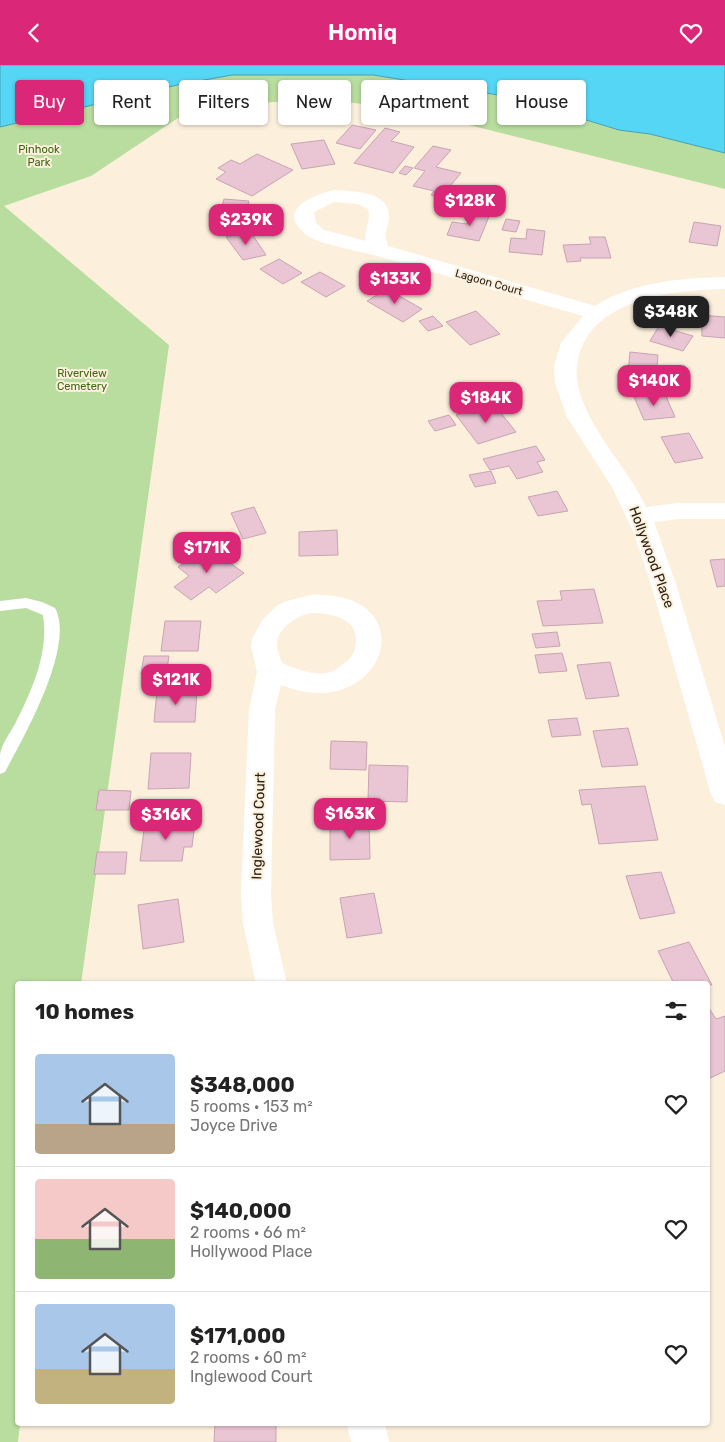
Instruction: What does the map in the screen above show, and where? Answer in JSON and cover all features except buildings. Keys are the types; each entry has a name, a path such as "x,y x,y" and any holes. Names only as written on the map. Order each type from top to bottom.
{"street":[{"name":"Lagoon Court","path":"379,250 599,313"},
{"name":"Hollywood Place","path":"725,283 678,284 624,299 599,313 582,328 571,345 565,365 565,385 574,408 630,497 661,577 725,794"},
{"path":"638,516 678,511 725,511"},
{"name":"Inglewood Court","path":"270,669 263,705 256,894 258,923 271,981"},
{"path":"366,1426 370,1442"}],"lane":[{"path":"0,606 23,603 36,604 50,612 54,623 49,660 0,768"}],"green space":[{"name":"Riverview Cemetery","path":"232,75 373,75 404,80 361,80 361,104 351,103 351,80 278,80 278,102 268,102 268,80 204,80"},
{"name":"Riverview Cemetery","path":"179,85 179,118 169,124 169,87"},
{"name":"Riverview Cemetery","path":"487,93 497,95 497,125 586,125 586,120 619,130 650,134 725,153 725,189 469,125 487,125"},
{"name":"Riverview Cemetery","path":"94,105 94,125 168,125 91,176 4,206 169,345 81,981 15,981 15,1426 20,1426 18,1442 0,1442 0,127 15,123 15,125 84,125 84,107"}],"water":[{"path":"0,65 725,65 725,153 650,134 619,130 586,120 586,80 497,80 497,95 487,93 487,80 404,80 373,75 232,75 204,80 179,80 179,85 169,87 169,80 94,80 94,105 84,107 84,80 15,80 15,123 0,127"}],"park label":[{"name":"Pinhook Park","path":"39,155"}]}
